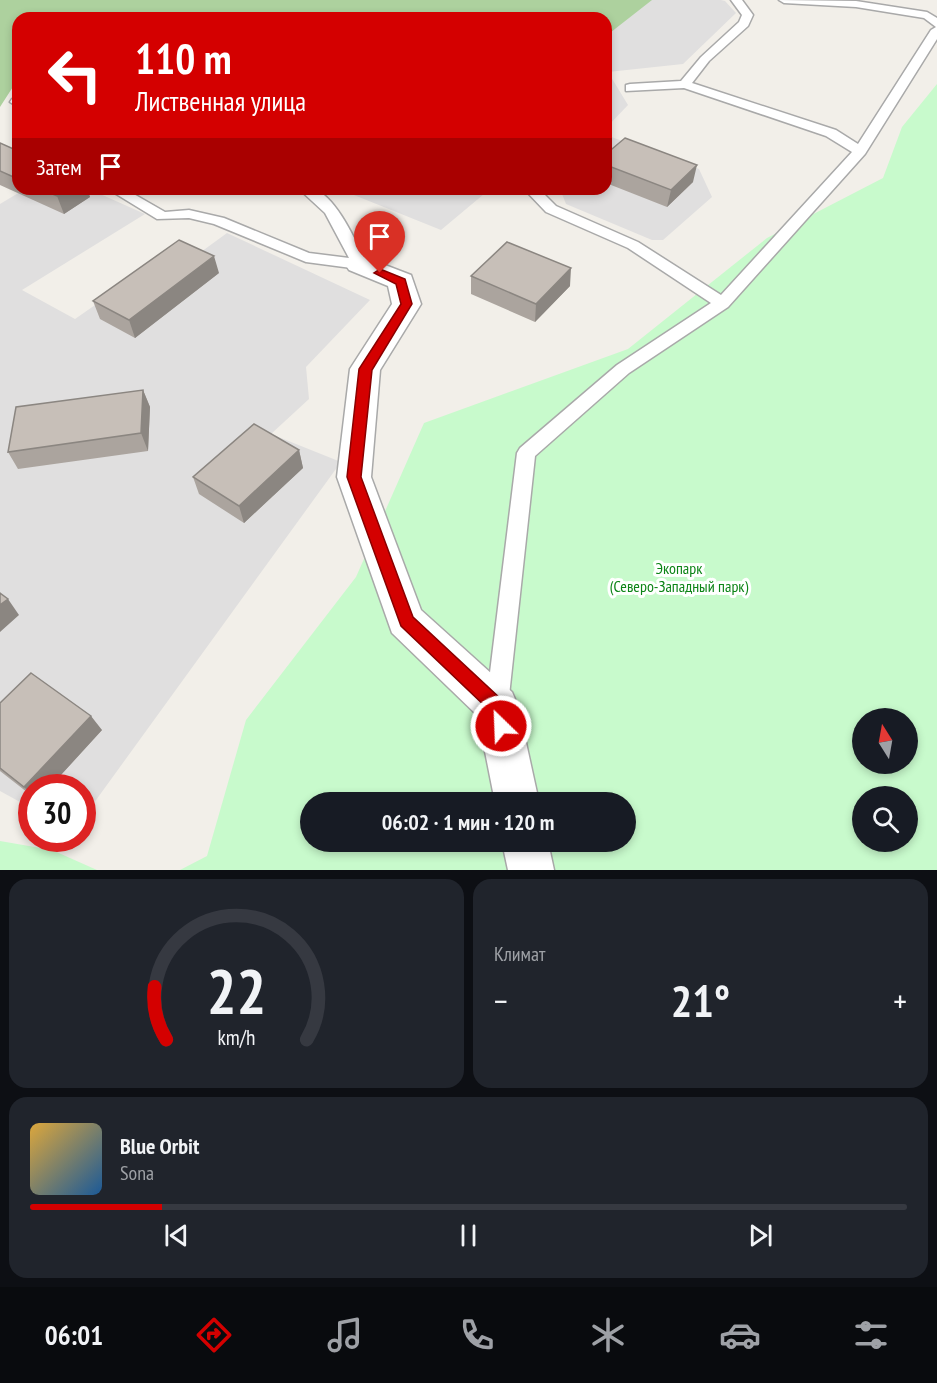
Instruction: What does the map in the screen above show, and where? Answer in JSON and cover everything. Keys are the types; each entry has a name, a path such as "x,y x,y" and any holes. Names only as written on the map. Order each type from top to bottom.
{"street":[{"path":"359,264 401,281 406,304 365,369 354,477 406,621 496,706 514,792"},
{"path":"527,852 531,870"}],"lane":[{"path":"685,84 705,59 744,24 748,15 736,0"},
{"path":"784,0 856,4 927,15 937,24"},
{"path":"496,706 526,453 623,369 722,303 860,151 937,30"},
{"path":"630,88 685,84 831,133 860,151"},
{"path":"125,195 162,216 189,214 219,221 306,257 359,264"},
{"path":"313,195 331,210 346,235 359,264"},
{"path":"537,195 551,209 633,245 722,303"}],"shaded area":[{"path":"650,0 721,0 725,1 736,13 683,64 612,72 612,30"},
{"path":"612,79 628,105 612,122"},
{"path":"612,137 699,169 712,197 663,240 652,240 566,204 562,195 612,195"},
{"path":"15,195 102,195 145,214 22,290 75,319 157,262 190,260 227,233 370,300 306,367 309,399 271,434 341,462 96,800 96,774 18,774 18,801 0,791 0,204"},
{"path":"354,195 483,195 441,230"}],"green space":[{"path":"0,0 652,0 612,31 612,12 12,12 12,88 0,107"},
{"name":"Экопарк (Северо-Западный парк)","path":"937,84 937,870 180,870 207,856 246,720 356,577 424,423 628,349 767,238 883,178 902,127"},
{"path":"0,841 18,844 18,852 56,852 97,870 0,870"}],"building":[{"path":"625,138 697,165 671,190 612,167 612,149"},
{"path":"0,143 12,148 12,176 0,171"},
{"path":"179,240 214,256 129,320 93,301"},
{"path":"507,242 571,268 536,304 471,276"},
{"path":"143,390 141,433 8,452 16,407"},
{"path":"254,424 299,450 239,506 193,477"},
{"path":"0,593 8,599 0,605"},
{"path":"31,673 91,716 36,774 18,774 18,782 0,768 0,703"}],"route":[{"path":"380,273 401,281 406,304 365,369 354,477 406,621 496,706 501,726"}]}
